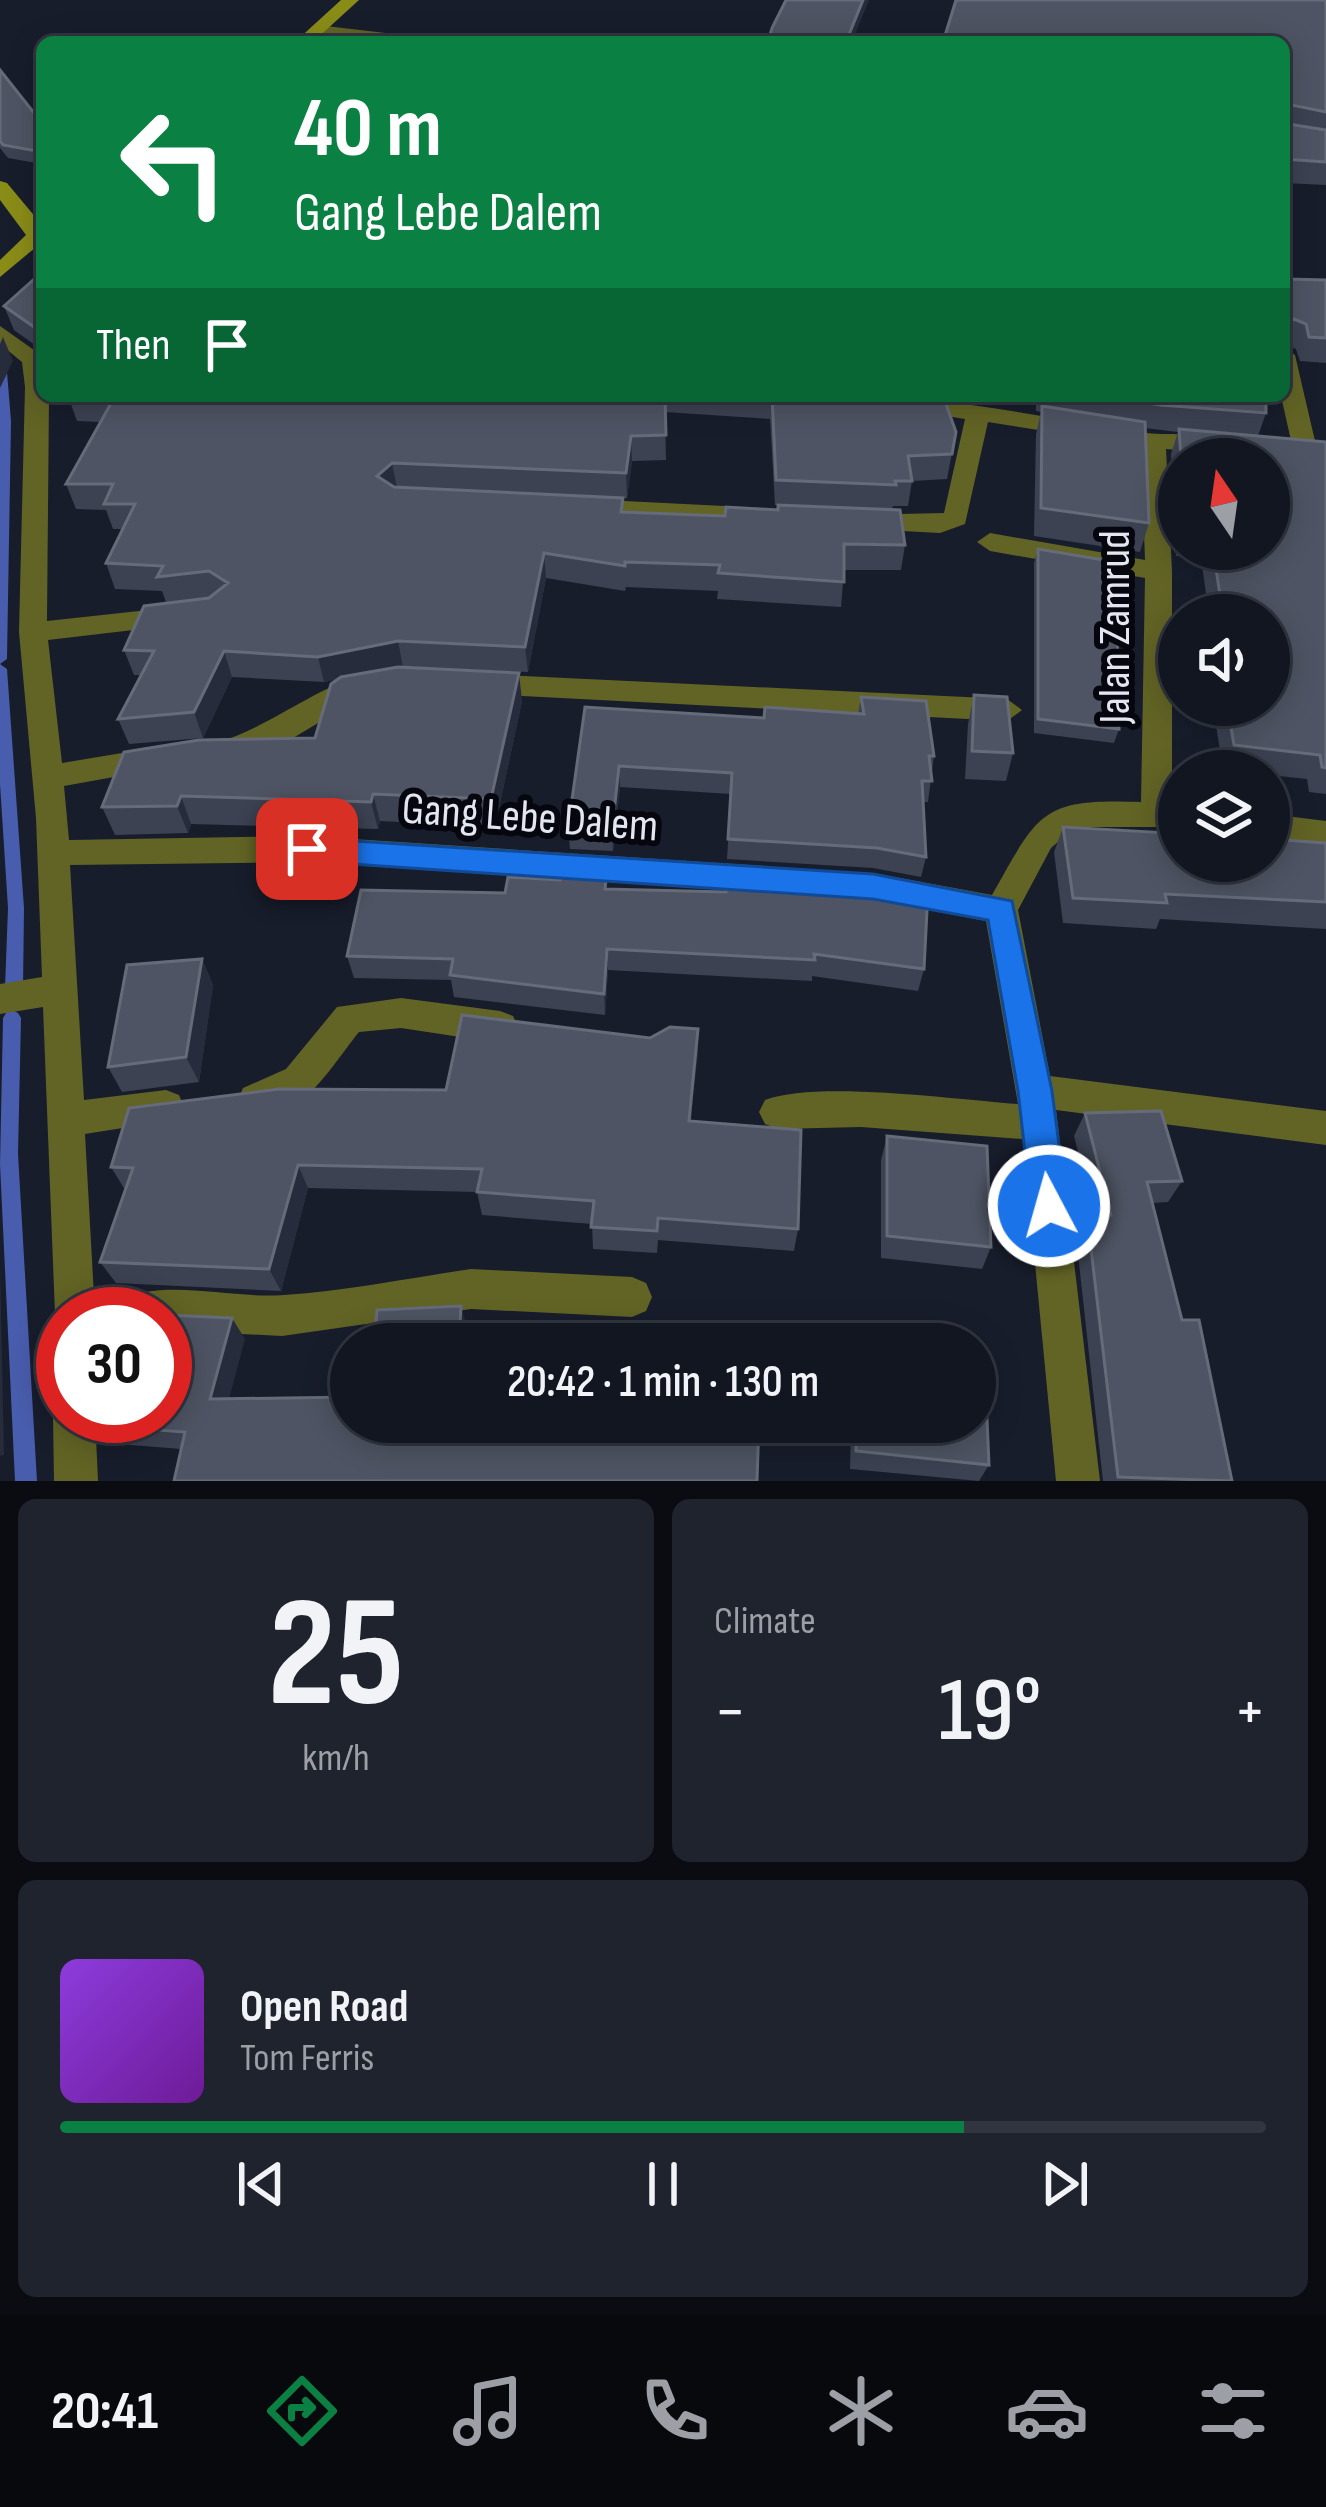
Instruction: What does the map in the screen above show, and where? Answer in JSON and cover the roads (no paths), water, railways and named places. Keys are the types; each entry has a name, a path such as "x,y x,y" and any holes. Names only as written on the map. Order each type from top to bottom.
{"street":[{"path":"310,36 351,0"},
{"path":"0,187 36,230"},
{"path":"0,271 36,239"},
{"path":"0,333 33,360 36,380"},
{"path":"1290,382 1306,454"},
{"path":"37,402 33,632 60,989 74,1287"},
{"path":"948,403 978,414 1158,441"},
{"path":"849,520 940,525 956,518 978,414"},
{"name":"Jalan Zamrud","path":"1153,441 1166,750"},
{"path":"555,506 780,517"},
{"path":"990,542 1159,571"},
{"path":"33,632 193,613"},
{"path":"46,777 261,742 338,692 403,681"},
{"path":"461,683 1006,710"},
{"path":"1078,1481 1037,1107 1001,910 1040,839 1065,817 1084,812 1158,813"},
{"path":"1290,829 1326,833"},
{"name":"Gang Lebe Dalem","path":"51,853 307,849 803,882"},
{"path":"850,885 1001,910"},
{"path":"0,999 60,989"},
{"path":"65,1120 285,1094 299,1084 349,1018 362,1014 401,1012 524,1030"},
{"path":"778,1112 1037,1107 1326,1128"},
{"path":"192,1311 282,1316 471,1289 632,1297"},
{"path":"75,1443 76,1481"}],"waterway":[{"path":"0,360 5,421 0,659"},
{"path":"0,669 16,908 14,988"},
{"path":"12,1018 9,1154 26,1481"}]}
